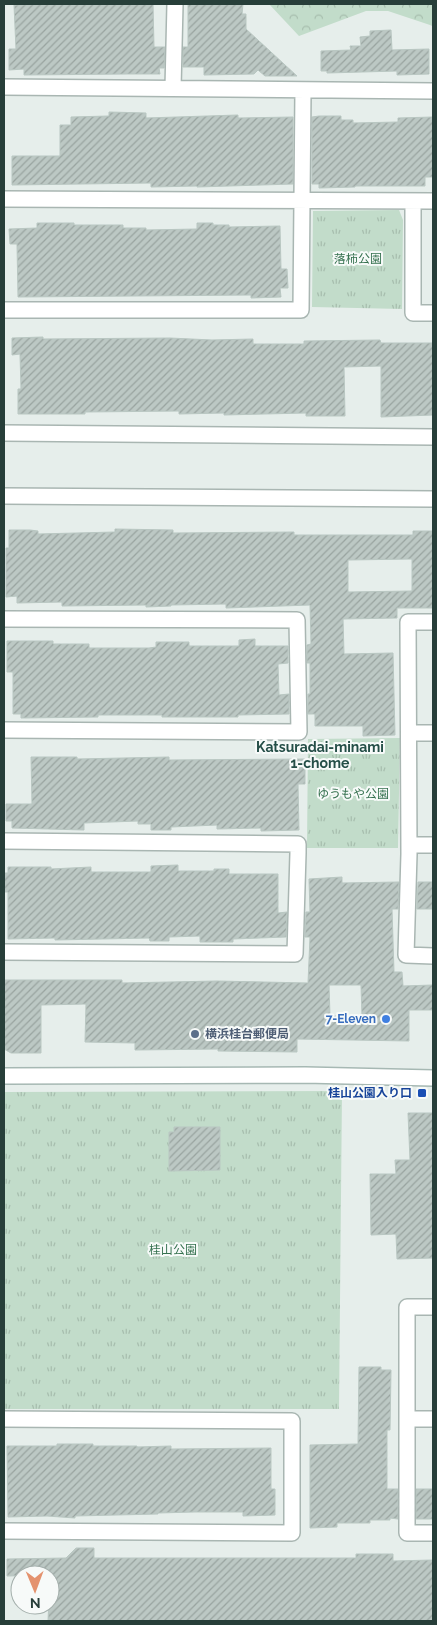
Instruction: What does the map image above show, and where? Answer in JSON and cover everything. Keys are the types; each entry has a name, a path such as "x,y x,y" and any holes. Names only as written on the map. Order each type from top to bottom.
{"street":[{"path":"173,88 175,4"},
{"path":"4,87 433,91"},
{"path":"4,310 301,310 303,90"},
{"path":"4,199 301,202 433,201"},
{"path":"413,202 413,313 433,313"},
{"path":"4,433 433,437"},
{"path":"4,496 433,499"},
{"path":"4,619 297,620 299,732 4,730"},
{"path":"433,622 408,622 410,733 406,955 433,956"},
{"path":"410,733 433,733"},
{"path":"4,840 298,844 298,853 295,954 4,952"},
{"path":"409,845 433,845"},
{"path":"4,1076 305,1075 433,1078"},
{"path":"433,1307 407,1307 407,1533 433,1534"},
{"path":"4,1419 292,1421 292,1533 4,1531"},
{"path":"407,1419 433,1419"}],"green space":[{"path":"269,4 433,4 433,26 388,11 366,11 299,36"},
{"name":"落柿公園","path":"399,210 403,220 402,309 312,307 313,211"},
{"name":"ゆうもや公園","path":"400,738 398,848 307,848 308,739"},
{"name":"桂山公園","path":"342,1091 339,1409 4,1409 5,1092"}],"building":[{"path":"153,4 154,47 165,47 164,68 159,68 160,74 24,75 24,69 9,70 9,49 16,49 14,5"},
{"path":"188,4 243,4 242,14 246,14 246,29 297,76 265,76 258,70 254,74 204,75 204,67 183,67 183,47 188,47"},
{"path":"391,30 392,50 429,49 429,74 397,75 397,71 327,73 327,71 321,71 321,51 351,50 350,46 361,46 360,37 370,36 370,31"},
{"path":"109,112 146,113 146,118 238,115 238,118 293,117 293,184 197,187 151,187 151,183 12,185 12,156 60,156 60,125 71,125 71,117 109,116"},
{"path":"341,116 341,120 353,120 353,123 398,122 398,118 433,117 433,177 425,177 425,186 319,188 319,184 312,184 312,117"},
{"path":"37,223 123,225 123,228 146,228 146,230 197,229 197,223 229,225 229,227 280,226 281,269 287,269 288,288 280,288 281,297 251,298 251,295 18,297 17,244 10,244 9,229 37,228"},
{"path":"43,337 43,339 253,339 253,344 304,344 304,341 380,340 381,343 433,343 433,415 381,417 381,366 344,367 345,416 306,416 306,413 179,414 179,411 18,414 18,389 21,389 20,354 12,355 12,338"},
{"path":"115,529 173,530 173,533 294,532 294,535 413,535 413,531 433,531 433,608 397,608 397,618 343,619 344,654 393,653 395,735 363,736 363,726 315,726 315,714 308,714 310,663 307,663 307,645 311,644 310,605 226,608 226,604 146,607 146,605 62,606 62,602 17,603 17,596 6,597 6,548 9,548 9,530 38,531 38,534 115,532","holes":["412,559 412,591 348,592 348,560"]},
{"path":"255,639 255,646 288,646 288,663 278,664 279,695 289,694 289,714 238,715 238,717 98,715 98,717 21,718 21,714 13,714 13,672 7,672 7,641 53,641 53,644 89,644 89,648 149,648 156,647 156,642 189,642 189,646 239,646 239,640"},
{"path":"31,757 77,757 77,759 169,757 169,760 305,759 305,784 298,784 299,830 261,831 261,828 217,829 217,825 171,827 171,830 151,830 151,824 138,824 138,821 84,823 84,830 12,828 12,821 6,821 6,804 32,804"},
{"path":"178,865 178,871 229,869 229,874 278,874 278,913 287,912 286,937 233,939 233,942 200,942 200,936 169,937 169,941 150,941 149,938 8,939 8,892 4,892 4,873 8,873 8,867 51,867 51,869 91,867 91,872 151,872 151,866"},
{"path":"342,877 342,883 399,882 398,909 392,909 394,972 402,972 403,986 433,985 433,1010 409,1010 409,1041 297,1039 297,1052 218,1051 218,1049 135,1050 135,1043 85,1042 86,1004 41,1005 41,1053 11,1053 4,1049 4,980 122,980 122,983 217,981 308,983 310,937 305,937 306,912 310,912 309,879","holes":["329,985 361,985 362,1016 330,1016"]},
{"path":"418,882 433,882 433,909 417,909"},
{"path":"408,1113 433,1113 433,1258 397,1259 396,1234 371,1235 370,1174 396,1174 395,1160 410,1160"},
{"path":"174,1127 220,1127 220,1170 169,1171 169,1132 174,1132"},
{"path":"359,1367 381,1367 381,1370 391,1370 390,1430 387,1430 387,1489 398,1489 398,1519 370,1520 370,1523 337,1523 337,1527 310,1528 310,1445 358,1444"},
{"path":"57,1444 137,1447 171,1446 171,1449 271,1448 271,1489 275,1489 275,1515 243,1516 243,1512 194,1512 75,1516 75,1518 47,1516 8,1517 7,1446 57,1446"},
{"path":"416,1489 433,1489 433,1519 416,1519"},
{"path":"76,1548 94,1548 94,1558 356,1558 356,1554 393,1554 393,1561 433,1560 433,1621 48,1621 48,1615 60,1615 60,1565 10,1565 10,1576 7,1576 7,1559 66,1558"}],"place":[{"name":"7-Eleven","path":"386,1019"},
{"name":"横浜桂台郵便局","path":"195,1034"},
{"name":"桂山公園入り口","path":"422,1093"}],"district":[{"name":"Katsuradai-minami 1-chome","path":"320,756"}]}
